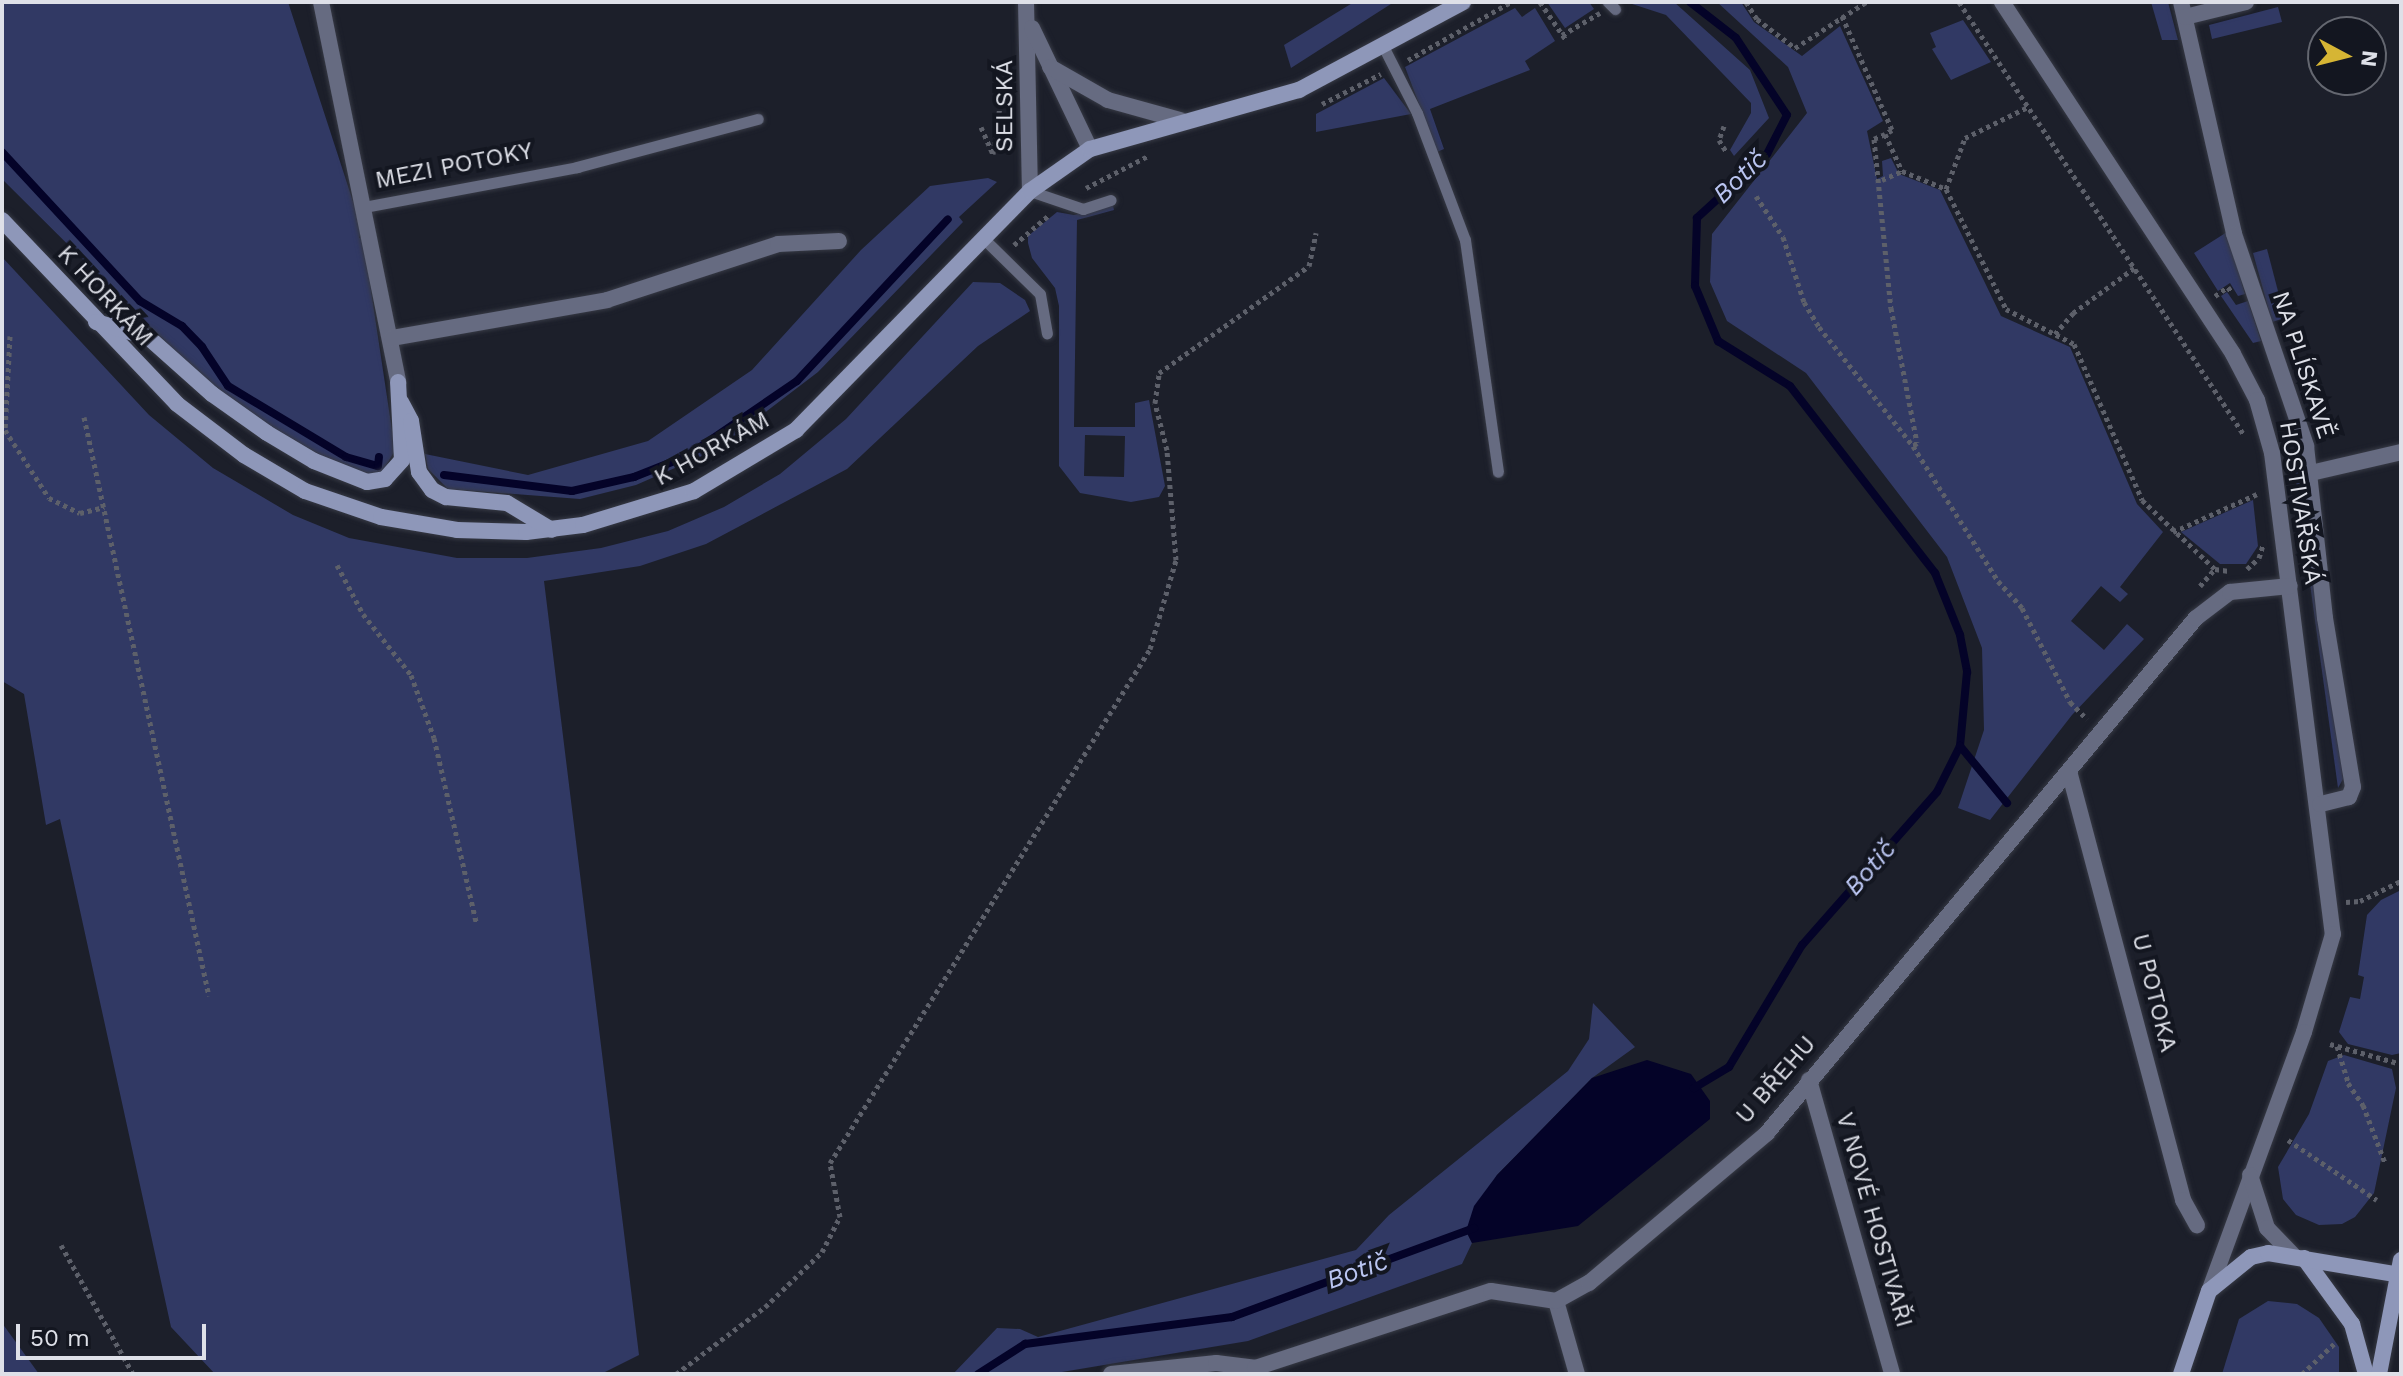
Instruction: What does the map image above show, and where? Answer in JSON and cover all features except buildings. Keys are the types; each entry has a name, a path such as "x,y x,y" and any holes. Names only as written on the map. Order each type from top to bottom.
{"main road":[{"name":"K HORKÁM","path":"2,220 177,404 244,455 305,491 418,525 490,532 552,530 658,506 745,463 796,430 1030,191 1090,149 1180,120 1299,90 1463,2"},
{"path":"95,321 148,337 212,394 267,433 358,480 385,479 399,468 401,402 398,382"},
{"path":"401,402 411,421 419,472 432,490 446,497 507,503 552,530"},
{"path":"2181,1374 2209,1291 2251,1257 2268,1253 2400,1270 2379,1374"},
{"path":"2299,1258 2352,1324 2366,1374"}],"street":[{"name":"MEZI POTOKY","path":"321,2 364,207"},
{"name":"SELSKÁ","path":"1026,2 1029,21 1030,191"},
{"name":"HOSTIVAŘSKÁ","path":"2002,2 2201,305 2246,378 2266,427 2320,804 2333,934 2304,1032 2249,1174 2209,1291"},
{"path":"2183,9 2246,2"},
{"name":"NA PLÍSKAVĚ","path":"2183,9 2234,234 2304,435 2311,473 2325,618 2353,787 2349,797 2320,804"},
{"name":"SELSKÁ","path":"1029,21 1090,149"},
{"name":"SELSKÁ","path":"1050,67 1108,100 1180,120"},
{"path":"364,207 392,338 398,382"},
{"path":"392,338 607,300 778,244 839,241"},
{"path":"2311,473 2401,452"},
{"name":"U BŘEHU","path":"1556,1301 1589,1283 1767,1133 2100,731 2219,597 2290,586"},
{"name":"U POTOKA","path":"2069,771 2183,1200 2197,1225"},
{"name":"V NOVÉ HOSTIVAŘI","path":"1809,1080 1892,1374"},
{"path":"2249,1174 2267,1228 2299,1258"},
{"path":"1111,1374 1216,1363 1255,1371 1491,1291 1556,1301 1577,1374"}],"lane":[{"path":"1383,46 1417,113 1465,240 1498,472"},
{"name":"MEZI POTOKY","path":"364,207 577,167 758,119"},
{"path":"1030,191 1083,209 1111,200"},
{"path":"984,239 1040,294 1047,333"}],"path":[{"path":"1540,2 1564,37 1612,6"},
{"path":"1746,2 1757,19 1795,48 1866,2"},
{"path":"1959,2 2249,442"},
{"path":"1842,16 1892,130 1874,139 1882,180 1891,308 1917,443 1913,446"},
{"path":"981,127 993,154 1001,99 1029,124"},
{"path":"1946,189 1965,138 2028,107"},
{"path":"1724,126 1719,140 1727,153"},
{"path":"1885,134 1902,171 1946,189 2006,309 2074,344 2142,500 2215,569 2247,569 2259,558 2262,531"},
{"path":"1882,180 1902,171"},
{"path":"1756,196 1783,237 1804,302 1819,327 1913,446 1998,581 2022,608 2070,702 2100,731"},
{"path":"676,1374 765,1307 822,1252 840,1217 830,1163 1150,649 1176,560 1169,465 1155,403 1159,373 1309,266 1316,233"},
{"path":"2055,334 2073,313 2134,268"},
{"path":"2201,305 2228,287 2237,300 2255,293"},
{"path":"10,336 5,430 49,498 80,513 104,507"},
{"path":"84,417 209,996"},
{"path":"2256,478 2259,506"},
{"path":"2173,532 2258,493"},
{"path":"337,565 363,614 411,675 434,738 476,922"},
{"path":"2360,901 2401,881"},
{"path":"2330,1044 2401,1064"},
{"path":"2337,1046 2348,1083 2363,1105 2385,1163"},
{"path":"2288,1140 2377,1200"},
{"path":"61,1245 133,1374"},
{"path":"2302,1374 2341,1339"}],"shaded area":[{"path":"2,2 288,2 362,229 359,238 363,237 395,450 382,473 365,475 327,459 261,421 196,372 2,179"},
{"path":"1354,2 1394,2 1291,68 1284,45"},
{"path":"1547,2 1589,2 1594,9 1565,28"},
{"path":"1626,2 1674,2 1750,70 1769,118 1734,156 1730,150 1751,113 1751,103 1666,15"},
{"path":"1717,2 1741,2 1754,22 1802,56 1840,26 1883,121 1867,131 1877,179 1883,176 1882,161 1891,158 1899,174 1940,190 2001,316 2070,347 2137,504 2163,532 2120,587 2128,594 2120,602 2101,586 2071,621 2104,650 2127,624 2144,639 2072,715 1990,820 1958,808 1984,730 1982,648 1947,557 1806,373 1727,321 1710,282 1712,234 1807,113 1788,67"},
{"path":"2151,2 2168,2 2178,40 2162,40"},
{"path":"2278,7 2282,22 2212,39 2209,25"},
{"path":"1515,8 1522,17 1535,8 1555,41 1525,61 1530,70 1430,109 1444,149 1437,152 1405,67"},
{"path":"1963,20 1991,62 1951,80 1932,49 1936,47 1930,33"},
{"path":"1384,78 1411,114 1316,132 1316,114"},
{"path":"988,178 997,182 959,217 963,222 818,372 716,450 636,485 580,499 448,489 428,469 425,454 528,475 648,441 752,370 861,250 930,186"},
{"path":"1113,206 1114,210 1077,220 1074,427 1135,427 1135,403 1149,400 1165,486 1159,497 1131,502 1080,493 1059,466 1059,306 1055,288 1032,258 1028,236 1057,212 1074,215","holes":["1085,435 1125,436 1124,477 1084,476"]},
{"path":"2227,232 2245,294 2238,296 2230,283 2218,291 2194,253"},
{"path":"2267,249 2285,318 2272,322 2253,253"},
{"path":"2,257 149,415 213,468 293,515 349,538 457,558 527,558 601,548 668,531 724,507 780,474 846,419 973,282 1000,283 1025,300 1030,311 978,346 847,469 706,544 640,566 544,581 639,1355 601,1374 215,1374 171,1327 60,819 46,825 24,694 2,681"},
{"path":"2227,292 2236,305 2248,301 2261,341 2253,343 2221,296"},
{"path":"2302,465 2343,779 2338,788 2294,466"},
{"path":"2253,500 2258,546 2246,564 2220,564 2181,532"},
{"path":"2401,890 2401,1053 2392,1055 2348,1044 2339,1032 2350,997 2360,999 2364,977 2358,975 2367,915 2381,900"},
{"path":"1593,1003 1635,1047 1592,1078 1497,1175 1466,1231 1472,1243 1462,1264 1248,1341 1050,1374 953,1374 997,1328 1020,1329 1038,1337 1356,1250 1389,1215 1568,1071 1589,1039"},
{"path":"2344,1055 2392,1069 2396,1088 2374,1193 2355,1217 2342,1224 2319,1225 2296,1215 2283,1199 2278,1167 2309,1114 2328,1061"},
{"path":"1647,1060 1691,1074 1710,1101 1710,1119 1578,1226 1472,1243 1466,1231 1474,1206 1497,1175 1592,1078"},
{"path":"2268,1301 2297,1304 2319,1318 2339,1347 2339,1374 2222,1374 2239,1319"},
{"path":"2,1323 39,1374 2,1374"}],"waterway":[{"name":"Botič","path":"1690,2 1736,38 1787,115 1767,154 1697,218 1695,286 1718,341 1790,386 1935,573 1960,635 1967,672 1960,746 1937,792 1802,945 1729,1067 1694,1088"},
{"path":"2,152 140,301 182,326 202,347 228,386 346,457 378,466 379,457"},
{"path":"444,475 572,491 634,477 687,456 797,381 948,219"},
{"path":"1960,746 2007,803"},
{"name":"Botič","path":"978,1374 1025,1344 1232,1317 1474,1228"}]}
